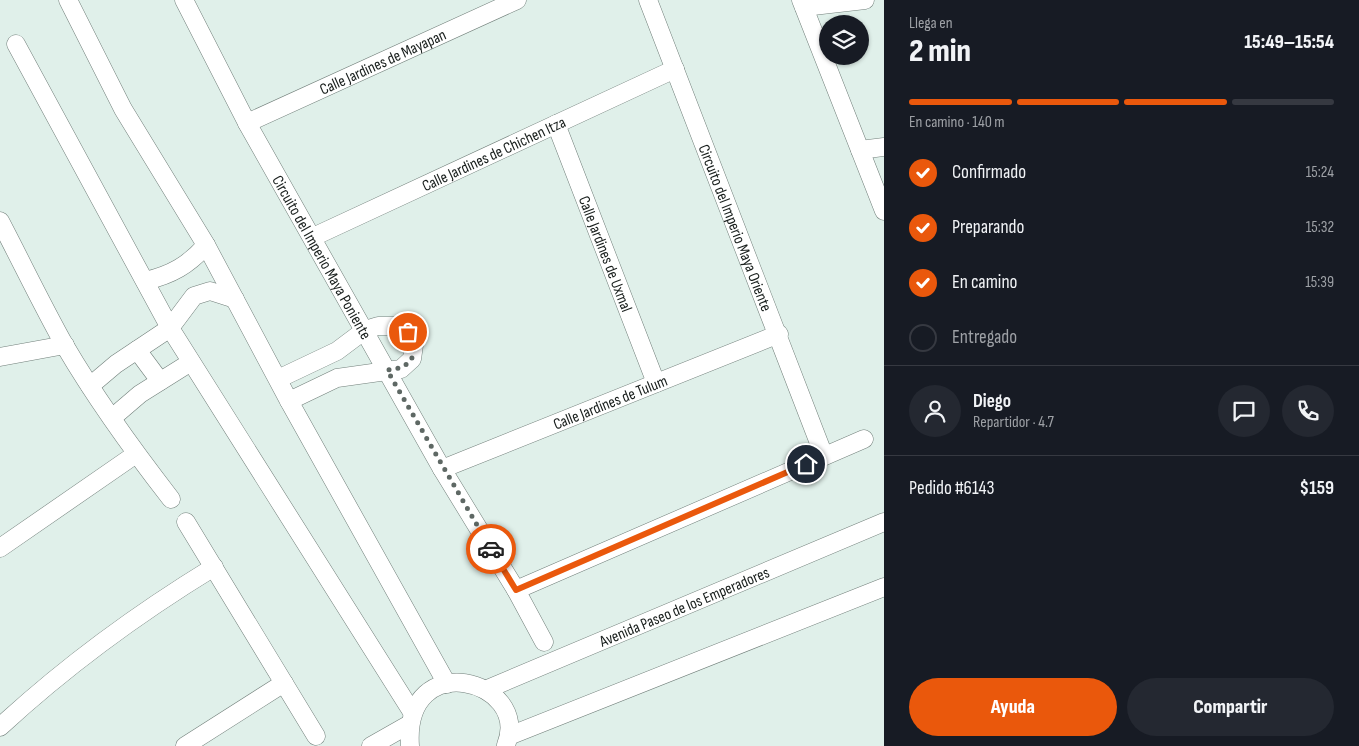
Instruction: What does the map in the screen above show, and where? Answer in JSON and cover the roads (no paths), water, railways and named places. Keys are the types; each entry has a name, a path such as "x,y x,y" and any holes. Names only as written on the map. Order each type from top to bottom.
{"street":[{"path":"68,0 123,109 206,245 289,402 447,684"},
{"name":"Calle Jardines de Mayapan","path":"246,122 518,0"},
{"name":"Circuito del Imperio Maya Oriente","path":"648,0 779,334 824,456"},
{"path":"866,0 803,3 884,211"},
{"name":"Circuito del Imperio Maya Poniente","path":"186,1 246,122 313,237 442,469 516,590 544,642"},
{"path":"16,44 170,328 410,719 410,746"},
{"name":"Calle Jardines de Chichen Itza","path":"313,237 675,68"},
{"name":"Calle Jardines de Uxmal","path":"556,124 656,383"},
{"path":"860,150 884,147"},
{"path":"0,221 65,346 136,454 171,499"},
{"path":"145,281 163,277 180,269 206,245"},
{"path":"90,386 137,350 170,328 194,296 210,291 235,299"},
{"path":"278,379 320,361 365,330 378,326 395,326 408,332 414,345 412,359 401,369 348,374 289,402"},
{"name":"Calle Jardines de Tulum","path":"442,469 779,334"},
{"path":"0,357 65,346"},
{"path":"137,350 160,381"},
{"path":"320,361 330,382"},
{"path":"112,418 140,394 191,362"},
{"path":"516,590 864,439"},
{"path":"0,548 136,454"},
{"path":"186,522 316,736"},
{"name":"Avenida Paseo de los Emperadores","path":"485,690 884,522"},
{"path":"0,727 45,686 117,630 214,568"},
{"path":"371,746 410,719 421,699 433,689 447,684 460,682 485,690 496,698 504,710 508,723 507,741 884,586"},
{"path":"185,746 284,683"}]}
